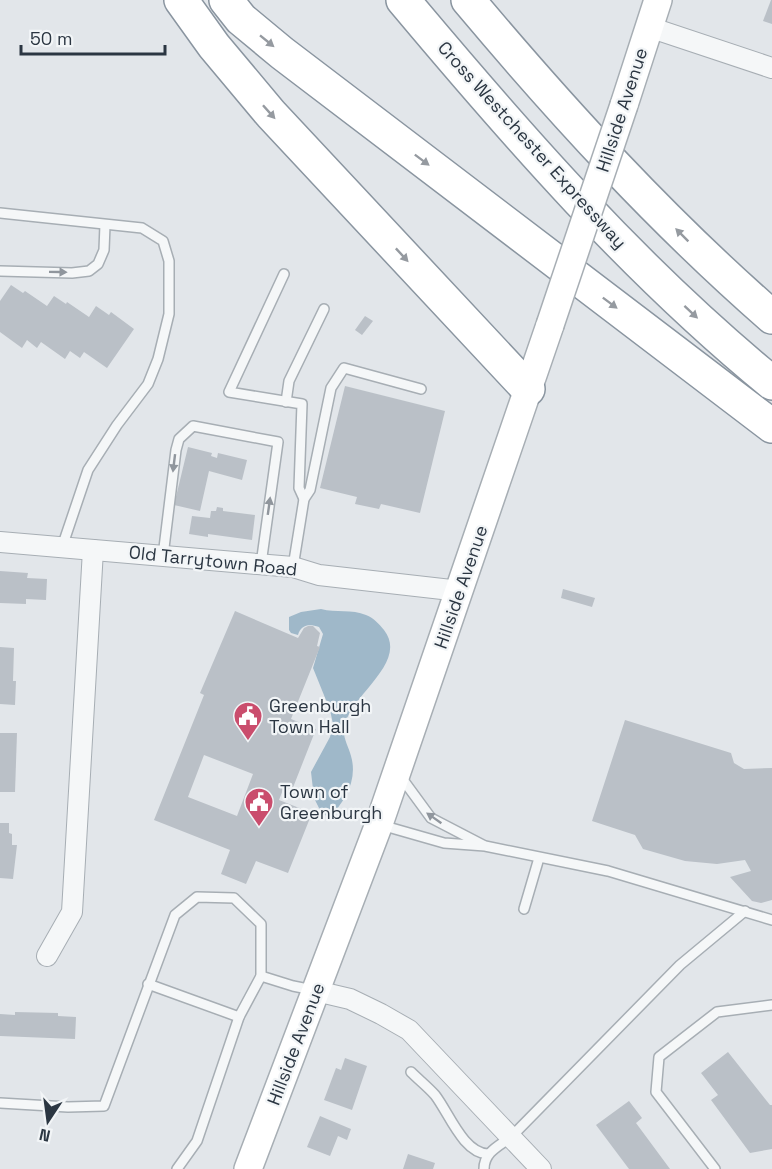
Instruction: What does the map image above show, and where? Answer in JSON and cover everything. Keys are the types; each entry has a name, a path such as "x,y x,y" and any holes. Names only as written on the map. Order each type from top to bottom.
{"highway":[{"path":"181,0 214,46 271,114 528,389"},
{"path":"226,0 248,25 282,53 772,426"},
{"name":"Cross Westchester Expressway","path":"403,0 509,126 606,229 706,326 772,383"},
{"path":"468,0 546,92 641,194 690,243 772,317"},
{"path":"482,0 546,92"}],"main road":[{"name":"Hillside Avenue","path":"248,1169 379,824 460,591 658,0"}],"street":[{"path":"649,27 772,68"},
{"name":"Old Tarrytown Road","path":"0,542 292,567 319,575 460,591"},
{"path":"47,956 72,912 93,550"},
{"path":"316,991 350,999 409,1030 541,1169"}],"lane":[{"path":"0,213 142,228 163,242 169,261 169,314 158,359 148,384 87,470 62,547"},
{"path":"0,271 72,273 89,271 98,264 104,250 105,225"},
{"path":"284,274 229,392 302,404 299,488 304,499"},
{"path":"286,402 289,381 324,309"},
{"path":"292,567 304,499 310,490 331,388 344,368 421,389"},
{"path":"163,556 176,450 179,439 193,426 278,442 261,564"},
{"path":"397,772 431,818 485,846"},
{"path":"379,824 444,843 485,846 608,871 772,920"},
{"path":"524,909 538,858"},
{"path":"0,1104 104,1106 175,915 197,897 234,898 261,924 261,976 239,1017 197,1142 177,1169"},
{"path":"484,1169 484,1162 488,1154 512,1137 680,965 745,911"},
{"path":"261,976 316,991"},
{"path":"148,984 239,1017"},
{"path":"715,1169 656,1092 659,1057 717,1012 772,1005"},
{"path":"411,1072 435,1095 467,1143 480,1154 488,1154"}],"water":[{"path":"321,609 355,612 369,616 384,630 390,643 389,655 383,668 347,718 344,733 353,773 349,790 329,818 321,812 314,798 311,772 330,737 333,724 330,710 313,668 323,634 319,627 312,625 304,627 298,635 289,630 289,617 301,612"}],"building":[{"path":"772,0 772,24 763,21"},
{"path":"11,285 23,293 25,291 47,306 54,296 89,317 96,306 109,315 111,312 134,329 107,368 84,352 80,358 70,351 65,359 41,342 37,348 27,340 22,348 0,332 0,301"},
{"path":"365,316 373,321 362,335 355,330"},
{"path":"345,386 445,411 420,513 381,504 379,509 355,504 357,497 320,488"},
{"path":"188,447 212,453 211,456 217,458 218,453 247,460 242,480 209,471 200,511 174,505"},
{"path":"217,507 223,508 223,511 255,515 252,540 208,534 208,537 189,534 192,516 210,518 211,511 216,511"},
{"path":"0,571 28,573 27,578 47,579 46,600 26,599 26,604 0,603"},
{"path":"563,589 595,598 592,607 561,598"},
{"name":"Greenburgh Town Hall","path":"235,611 298,638 308,626 313,626 320,633 317,646 320,647 291,719 316,729 292,790 284,787 279,800 312,813 288,873 256,861 246,884 221,874 230,850 154,820 204,695 200,693","holes":["204,755 253,774 237,816 188,797"]},
{"path":"0,647 14,648 15,705 0,704"},
{"path":"625,720 731,753 734,763 744,769 772,768 772,900 761,903 752,901 730,877 751,871 745,860 717,864 685,861 643,849 635,835 592,821"},
{"path":"0,733 17,733 15,792 0,792"},
{"path":"0,823 9,823 12,845 17,845 13,879 0,878"},
{"path":"15,1012 58,1013 58,1016 76,1017 75,1039 0,1036 0,1014 15,1015"},
{"path":"728,1052 772,1105 772,1149 750,1153 711,1100 718,1095 701,1073"},
{"path":"345,1058 367,1066 352,1110 324,1100 336,1068 341,1070"},
{"path":"629,1101 642,1118 636,1123 670,1169 629,1169 596,1125"},
{"path":"320,1116 351,1129 347,1140 338,1136 330,1156 307,1147"},
{"path":"408,1154 435,1163 433,1169 403,1169"}],"place":[{"name":"Greenburgh Town Hall","path":"248,742"},
{"name":"Town of Greenburgh","path":"259,828"}]}
